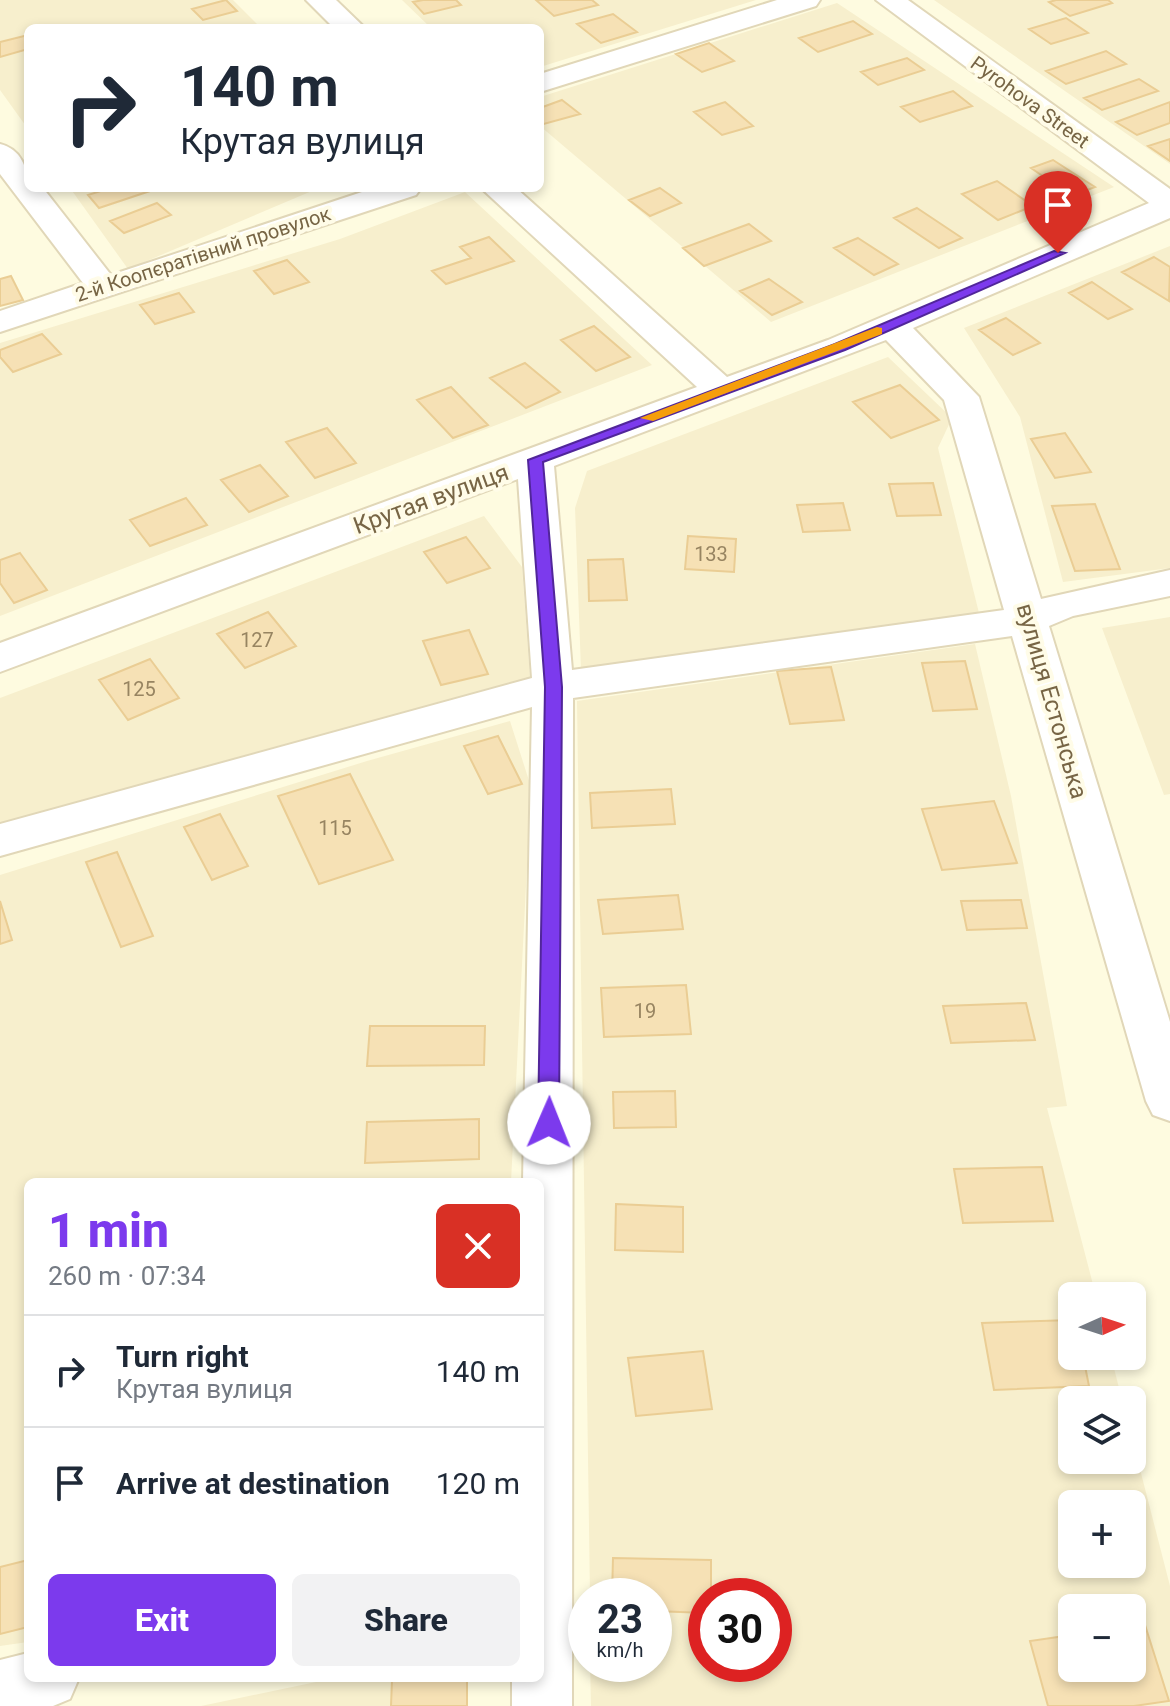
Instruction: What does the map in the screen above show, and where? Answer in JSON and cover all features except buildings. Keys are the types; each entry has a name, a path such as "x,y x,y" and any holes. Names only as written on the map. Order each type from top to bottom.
{"street":[{"path":"320,0 347,24"},
{"path":"544,82 806,0"},
{"name":"Pyrohova Street","path":"890,0 1170,205"},
{"path":"1,156 24,186"},
{"path":"29,192 103,287"},
{"name":"2-й Коопєратівний провулок","path":"0,322 393,192"},
{"path":"501,192 722,391"},
{"name":"Крутая вулиця","path":"0,658 722,391 891,325 1170,205"},
{"name":"вулиця Естонська","path":"891,325 961,397 1170,1101"},
{"path":"535,460 553,687 544,1426"},
{"path":"0,840 553,687 1028,620 1063,605 1170,583"},
{"path":"0,1690 33,1682"},
{"path":"542,1682 542,1706"}],"shaded area":[{"path":"0,0 233,0 257,24 24,24 24,123 0,90"},
{"path":"402,0 756,0 544,66 544,24 427,24"},
{"path":"934,0 1170,0 1170,164"},
{"path":"837,3 1114,187 771,322 544,129 544,96"},
{"path":"73,192 310,192 128,269"},
{"path":"465,192 652,365 0,616 0,343 340,239"},
{"path":"1170,246 1170,568 1063,582 1020,417 964,328"},
{"path":"888,357 952,418 938,448 979,613 581,670 575,508 587,471"},
{"path":"484,516 522,567 530,678 0,823 0,698"},
{"path":"1170,617 1170,794 1164,795 1102,628"},
{"path":"975,644 1011,796 1067,1106 1047,1108 1092,1282 1058,1282 1058,1370 1114,1370 1118,1386 1058,1386 1058,1474 1141,1474 1145,1490 1058,1490 1058,1578 1146,1578 1146,1493 1170,1586 1170,1706 591,1706 590,1682 672,1682 672,1578 590,1578 577,701"},
{"path":"510,721 531,787 511,1178 24,1178 24,1643 0,1646 0,875 367,761"},
{"path":"316,1682 462,1682 462,1706 201,1706"}],"slow traffic":[{"path":"648,418 877,331"}],"route":[{"path":"549,1123 553,687 535,460 840,347 1058,253"}]}
